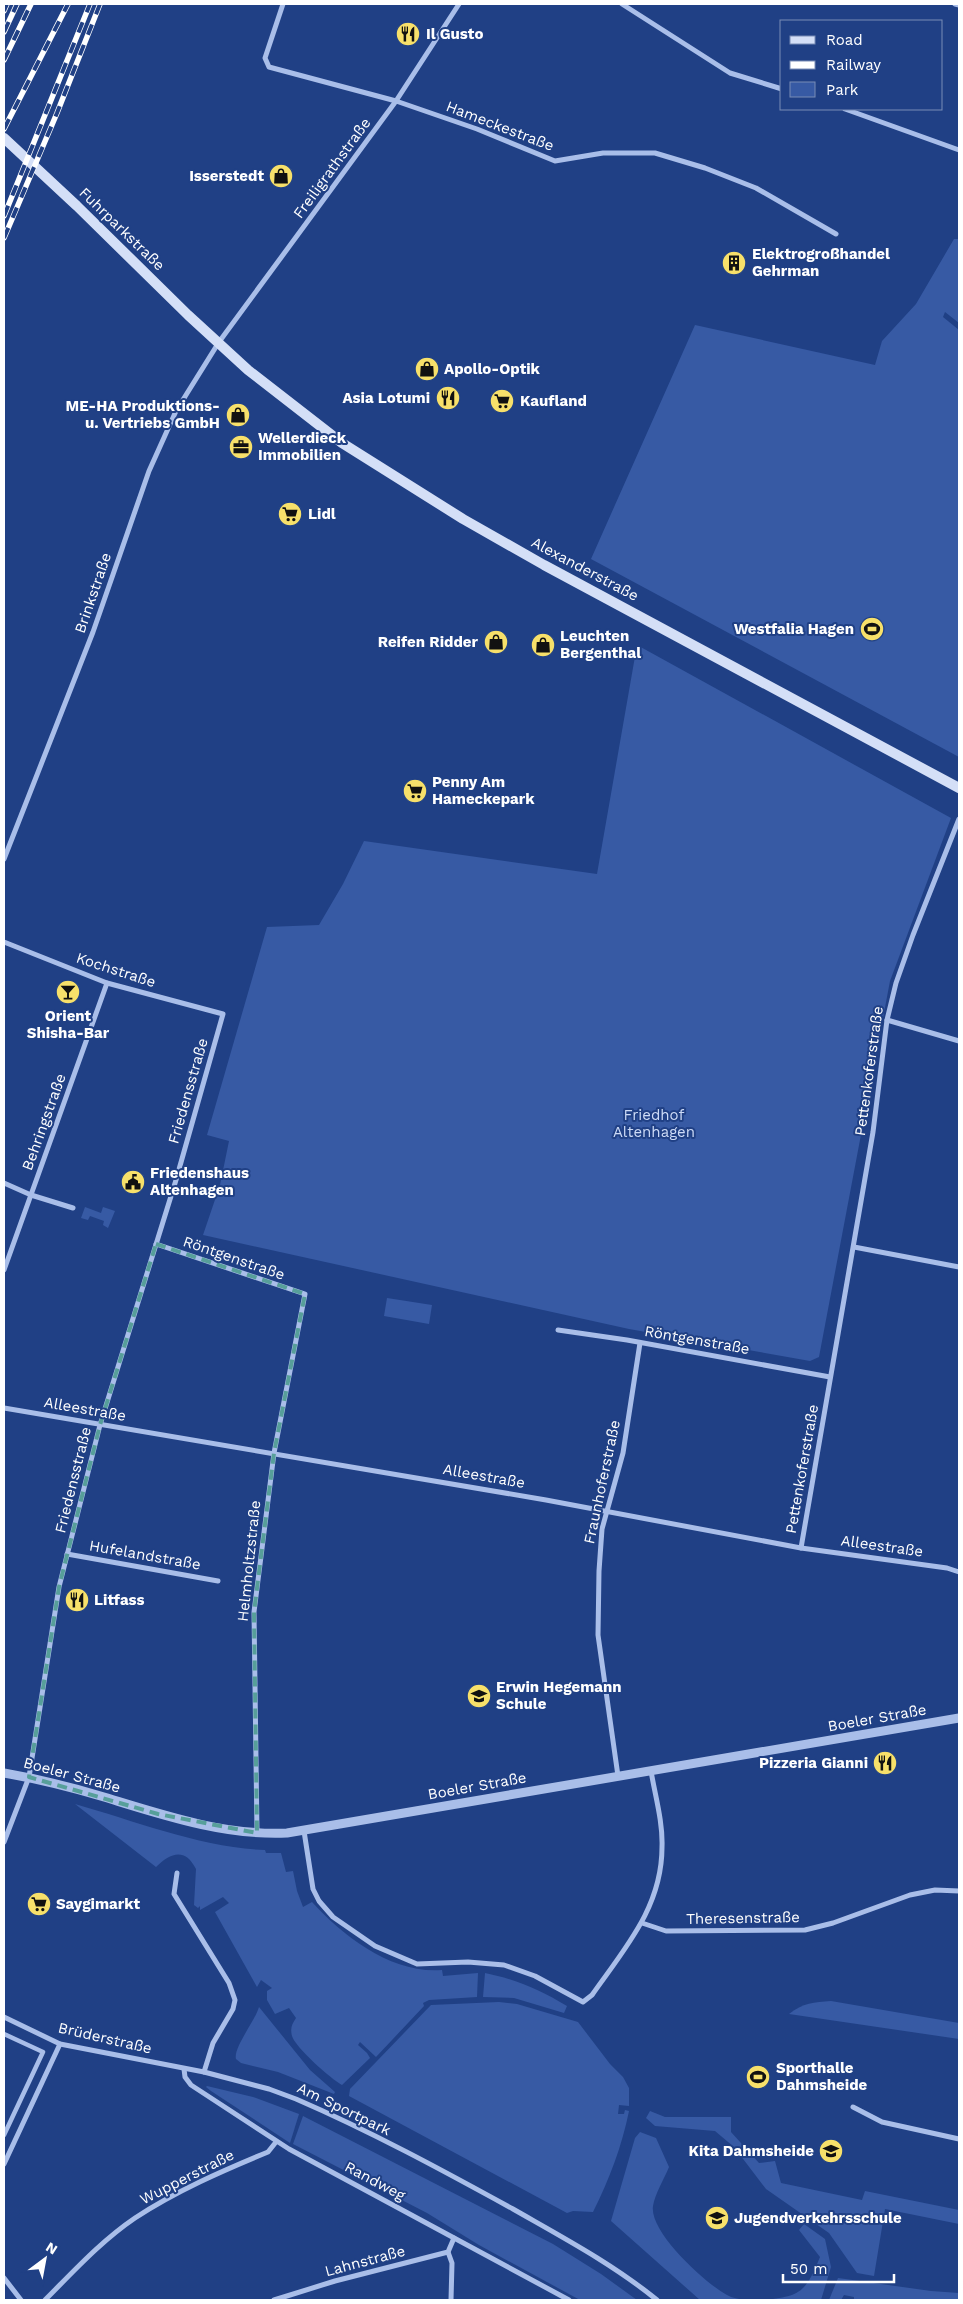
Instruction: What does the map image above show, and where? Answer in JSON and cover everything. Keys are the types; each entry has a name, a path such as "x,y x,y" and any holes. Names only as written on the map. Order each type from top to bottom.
{"main road":[{"name":"Fuhrparkstraße","path":"4,138 77,206 188,315 219,342"},
{"name":"Alexanderstraße","path":"219,342 248,370 342,444 463,519 544,565 959,788"}],"street":[{"name":"Hameckestraße","path":"283,4 265,58 269,67 396,101 477,129 555,161 603,154 655,153 705,168 756,188 836,234"},
{"name":"Freiligrathstraße","path":"219,342 396,101 459,4"},
{"path":"622,4 730,74 780,88"},
{"path":"955,4 959,5"},
{"path":"848,110 959,150"},
{"name":"Brinkstraße","path":"4,859 92,632 149,471 176,411 219,342"},
{"name":"Pettenkoferstraße","path":"801,1548 873,1132 887,1020 896,983 910,943 959,819"},
{"name":"Kochstraße","path":"4,942 107,983 223,1014"},
{"name":"Behringstraße","path":"4,1270 107,983"},
{"name":"Friedensstraße","path":"4,1842 29,1777 59,1587 100,1425 156,1244 223,1014"},
{"path":"887,1020 959,1040"},
{"path":"4,1183 31,1195 73,1208"},
{"name":"Röntgenstraße","path":"156,1244 305,1294"},
{"path":"854,1247 959,1267"},
{"name":"Helmholtzstraße","path":"257,1833 254,1612 274,1453 305,1294"},
{"name":"Röntgenstraße","path":"558,1330 830,1377"},
{"name":"Fraunhoferstraße","path":"618,1776 598,1635 600,1562 602,1529 623,1453 640,1343"},
{"name":"Alleestraße","path":"4,1408 608,1511 801,1548 948,1568 959,1572"},
{"name":"Hufelandstraße","path":"67,1554 218,1581"},
{"name":"Boeler Straße","path":"4,1773 29,1777 158,1814 232,1830 257,1833 304,1831 959,1718"},
{"path":"304,1831 308,1868 313,1889 320,1901 333,1917 375,1946 417,1964 468,1962 504,1965 534,1976 578,2000 586,2001 592,1996 642,1923 653,1901 659,1876 662,1846 651,1771"},
{"path":"177,1873 174,1894 229,1983 235,2000 234,2009 213,2043 204,2072"},
{"name":"Theresenstraße","path":"642,1923 666,1931 805,1930 910,1895 935,1890 959,1890"},
{"name":"Brüderstraße","path":"4,2017 60,2044 204,2072"},
{"path":"4,2034 43,2052 4,2135"},
{"path":"4,2164 60,2044"},
{"name":"Randweg","path":"184,2069 185,2077 191,2085 276,2142 569,2300"},
{"name":"Am Sportpark","path":"204,2072 269,2089 305,2103 364,2132 476,2189 583,2248 616,2269 657,2300"},
{"path":"853,2107 882,2122 959,2139"},
{"name":"Wupperstraße","path":"45,2300 99,2246 134,2219 185,2188 268,2152 276,2142"},
{"path":"452,2300 452,2263 448,2252 454,2238"},
{"name":"Lahnstraße","path":"274,2300 336,2281 448,2252"},
{"path":"4,2278 21,2300"}],"highlighted area":[{"path":"156,1244 305,1294 274,1453 254,1612 257,1833 158,1814 29,1777 59,1587 100,1425"}],"green space":[{"path":"954,239 959,239 959,323 945,312 943,317 959,330 959,757 591,559 695,325 875,365 882,341 916,304"},
{"name":"Friedhof Altenhagen","path":"637,645 951,818 890,981 819,1357 810,1361 629,1329 203,1235 220,1185 229,1141 207,1135 267,927 319,925 343,884 364,841 597,874"},
{"path":"85,1207 101,1213 103,1207 115,1211 108,1228 103,1225 104,1221 90,1216 88,1220 81,1218"},
{"path":"387,1298 432,1305 429,1324 384,1316"},
{"path":"75,1804 193,1839 241,1848 265,1850 266,1853 281,1853 286,1872 293,1871 303,1907 312,1902 354,1940 370,1951 405,1966 423,1970 442,1970 443,1976 478,1973 477,1997 429,2000 423,2003 424,2006 376,2057 360,2042 358,2045 370,2058 342,2085 314,2062 295,2041 291,2028 296,2018 289,2008 275,2014 267,2000 267,1991 272,1988 261,1980 257,1987 215,1912 229,1903 223,1897 200,1910 200,1906 198,1908 194,1905 196,1869 192,1862 187,1857 177,1855 167,1858 156,1867"},
{"path":"485,1973 517,1982 547,1995 567,2006 564,2013 514,1998 483,1997"},
{"path":"831,2001 959,2023 959,2039 789,2014 799,2007"},
{"path":"499,2002 517,2004 578,2022 610,2064 623,2077 629,2088 629,2106 619,2105 618,2114 624,2114 625,2110 629,2111 623,2137 610,2175 593,2212 573,2211 567,2213 349,2096 350,2089 431,2005"},
{"path":"259,2007 310,2070 335,2092 334,2094 278,2072 241,2063 236,2059 241,2041"},
{"path":"207,2086 253,2097 299,2114 290,2143 211,2091"},
{"path":"650,2111 665,2117 731,2117 731,2132 759,2163 775,2161 781,2183 862,2200 865,2191 959,2210 959,2224 885,2209 874,2276 857,2273 829,2233 766,2189 734,2147 715,2131 655,2126 646,2118"},
{"path":"303,2116 553,2244 601,2274 637,2300 580,2300 479,2245 427,2213 293,2144"},
{"path":"640,2132 656,2138 669,2167 653,2206 654,2217 660,2229 680,2256 706,2280 729,2296 745,2300 700,2300 611,2221 635,2138"},
{"path":"804,2224 825,2239 831,2267 821,2300 765,2300 795,2294 811,2278 820,2257 799,2230"},
{"path":"838,2278 959,2293 959,2300 854,2300 854,2297 844,2295 841,2300 829,2300"}],"railway":[{"path":"4,11 7,4"},
{"path":"4,32 17,4"},
{"path":"4,60 31,4"},
{"path":"4,129 68,4"},
{"path":"4,216 90,4"},
{"path":"4,238 57,113 100,4"}],"place":[{"name":"Il Gusto","path":"408,34"},
{"name":"Isserstedt","path":"281,176"},
{"name":"Elektrogroßhandel Gehrman","path":"734,263"},
{"name":"Apollo-Optik","path":"427,369"},
{"name":"Asia Lotumi","path":"448,398"},
{"name":"Kaufland","path":"502,401"},
{"name":"ME-HA Produktions- u. Vertriebs GmbH","path":"238,415"},
{"name":"Wellerdieck Immobilien","path":"241,447"},
{"name":"Lidl","path":"290,514"},
{"name":"Westfalia Hagen","path":"872,629"},
{"name":"Reifen Ridder","path":"496,642"},
{"name":"Leuchten Bergenthal","path":"543,645"},
{"name":"Penny Am Hameckepark","path":"415,791"},
{"name":"Orient Shisha-Bar","path":"68,992"},
{"name":"Friedenshaus Altenhagen","path":"133,1182"},
{"name":"Litfass","path":"77,1600"},
{"name":"Erwin Hegemann Schule","path":"479,1696"},
{"name":"Pizzeria Gianni","path":"885,1763"},
{"name":"Saygimarkt","path":"39,1904"},
{"name":"Sporthalle Dahmsheide","path":"758,2077"},
{"name":"Kita Dahmsheide","path":"831,2151"},
{"name":"Jugendverkehrsschule","path":"717,2218"}]}
